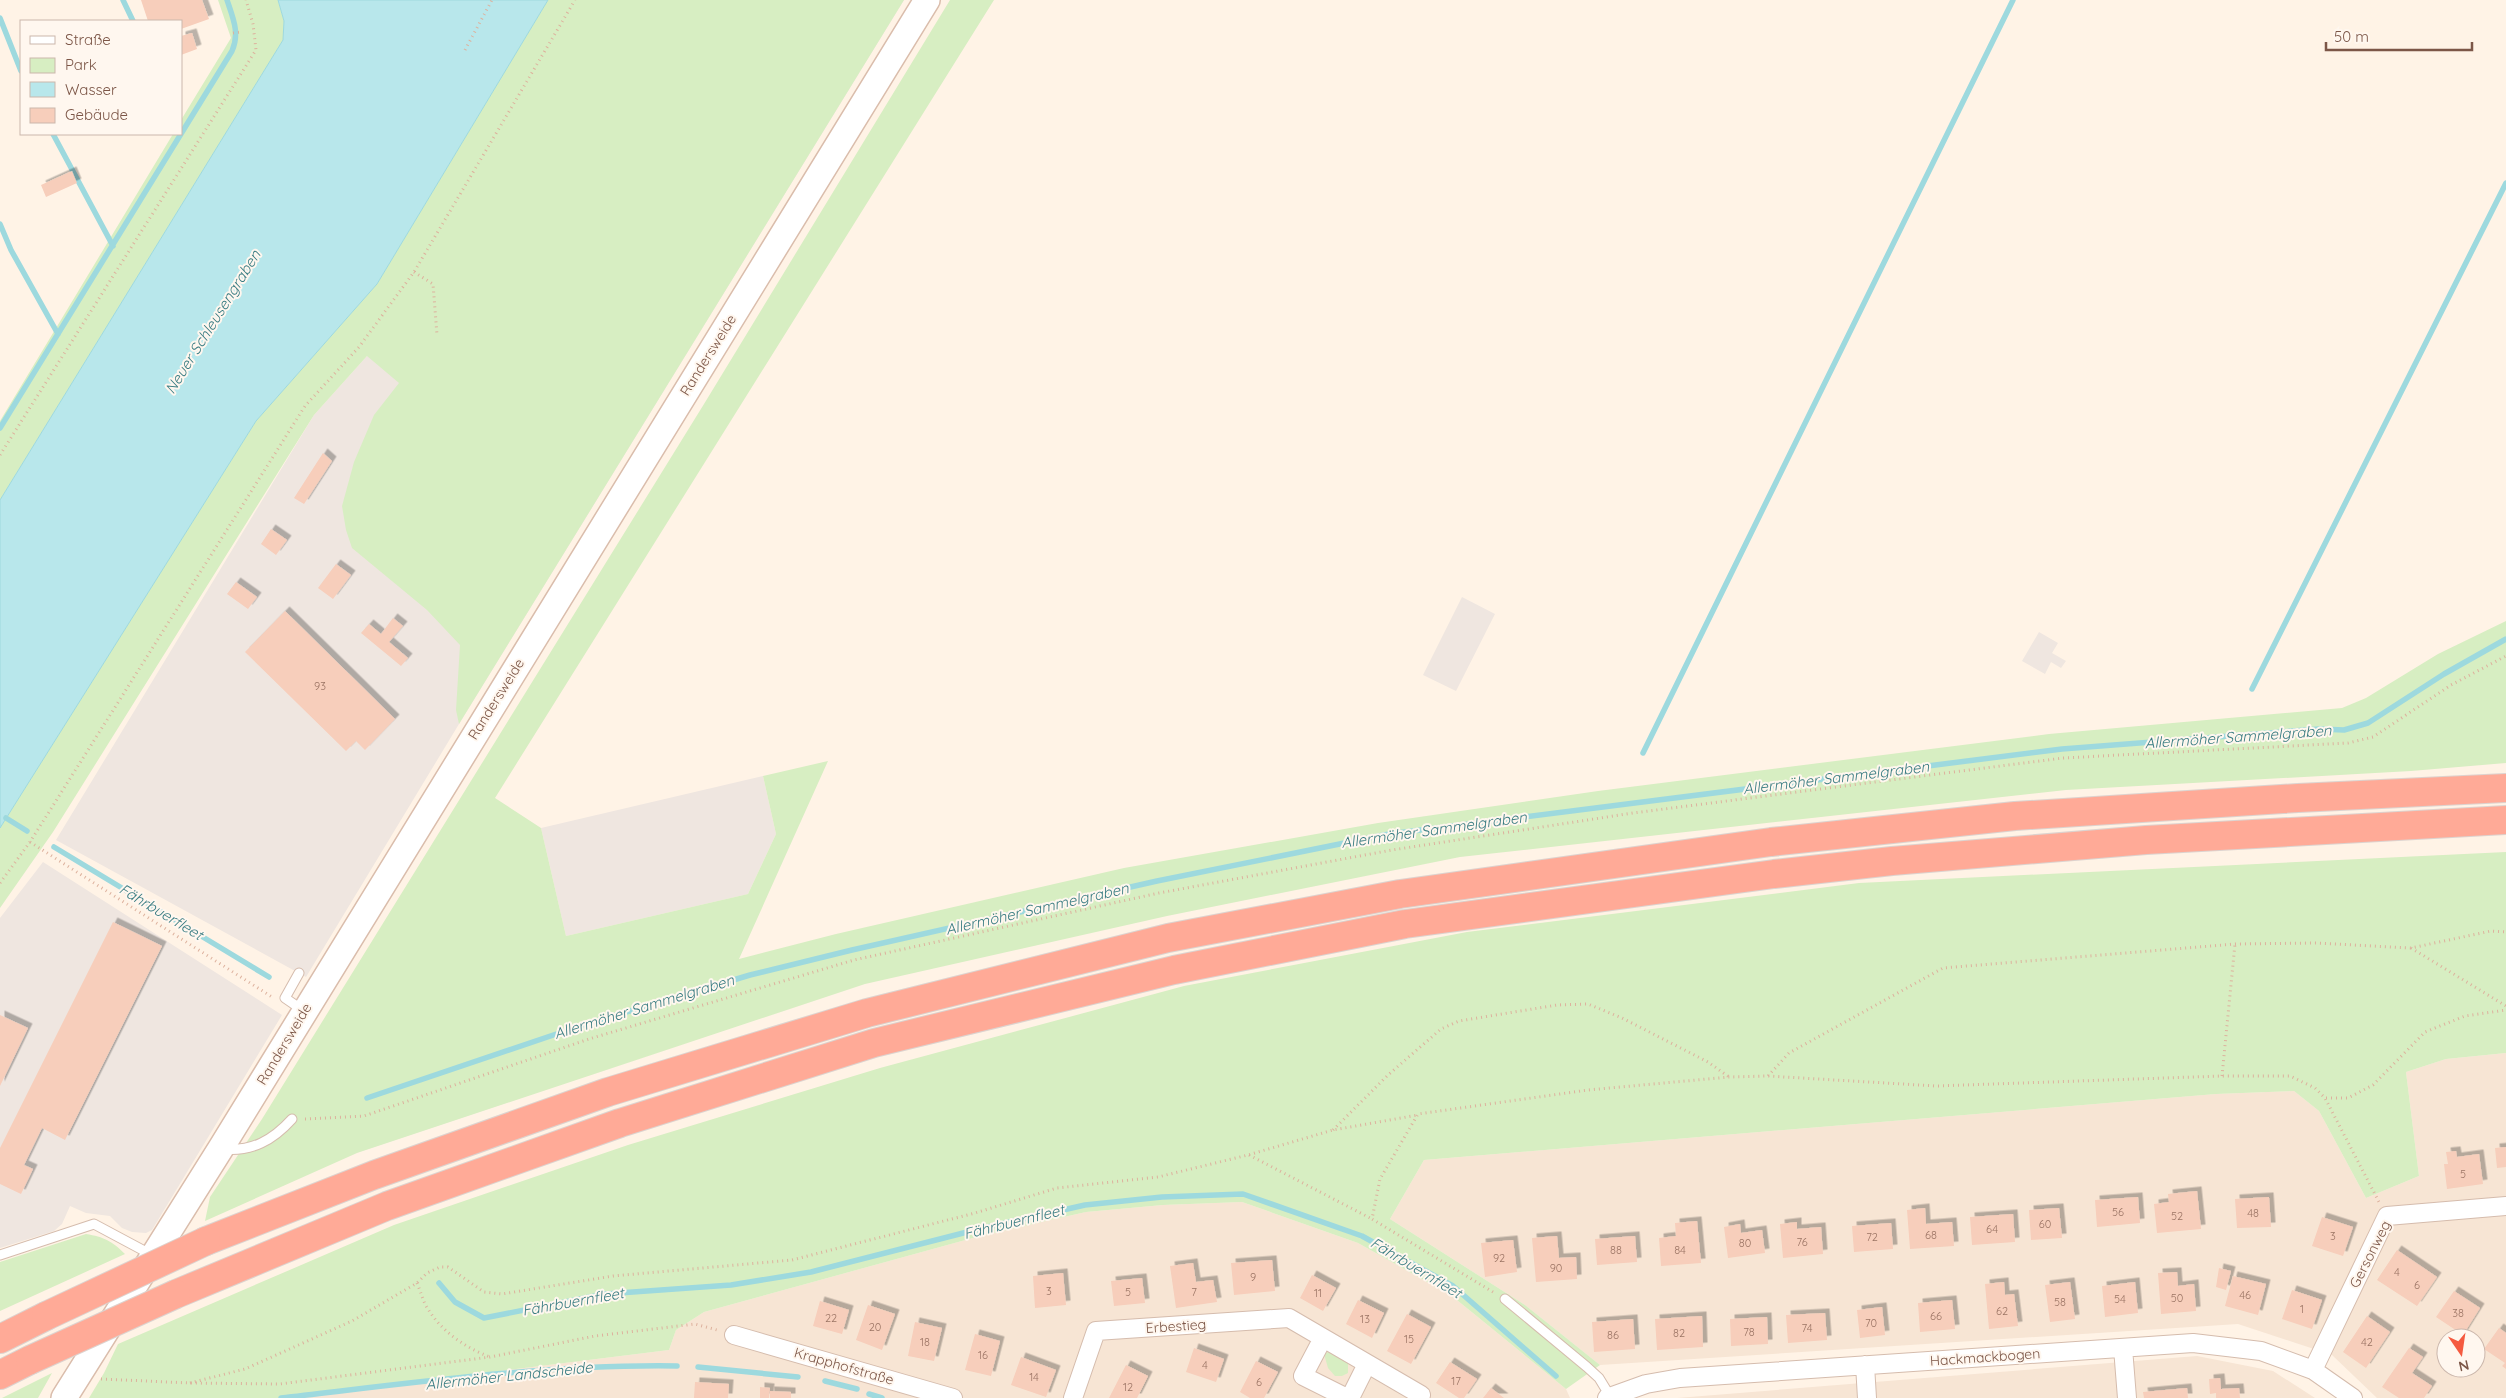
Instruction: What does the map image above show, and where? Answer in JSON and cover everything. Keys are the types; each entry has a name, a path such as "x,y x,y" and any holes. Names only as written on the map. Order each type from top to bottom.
{"highway":[{"path":"0,1339 206,1241 374,1175 608,1092 866,1013 1168,938 1400,894 1771,842 2015,816 2298,798 2506,788"},
{"path":"0,1375 176,1294 387,1206 620,1123 874,1044 1174,970 1405,924 1774,874 1892,861 2146,840 2506,820"},
{"path":"2457,822 2506,831"}],"street":[{"name":"Randersweide","path":"69,1388 221,1148 294,1005 927,0"},
{"name":"Gersonweg","path":"2313,1370 2387,1216 2506,1206"},
{"name":"Erbestieg","path":"1073,1398 1096,1331 1289,1318 1421,1395"},
{"name":"Krapphofstraße","path":"734,1335 953,1398"},
{"path":"1323,1338 1303,1376 1346,1398"},
{"name":"Hackmackbogen","path":"1609,1397 1667,1380 2193,1343 2261,1351 2313,1370 2353,1398"},
{"path":"2123,1348 2127,1398"},
{"path":"1350,1398 1367,1364"},
{"path":"1865,1365 1867,1398"}],"lane":[{"path":"294,1005 299,973"},
{"path":"221,1148 234,1150 256,1147 278,1135 292,1119"},
{"path":"0,1255 94,1224 152,1255"},
{"path":"1505,1299 1587,1367 1603,1383 1609,1397"}],"path":[{"path":"0,455 256,50 254,24 246,0"},
{"path":"465,50 492,0"},
{"path":"0,883 30,842 305,406 359,347 414,272 574,0"},
{"path":"233,32 241,32"},
{"path":"414,272 434,284 438,335"},
{"path":"30,842 272,997 294,1005"},
{"path":"1768,1076 1789,1053 1943,968 2236,944 2315,943 2411,948 2491,931 2506,932"},
{"path":"2222,1076 2236,944"},
{"path":"2411,948 2506,1008"},
{"path":"1333,1130 1388,1075 1440,1029 1459,1021 1557,1005 1588,1004 1622,1018 1708,1062 1729,1077"},
{"path":"2325,1098 2348,1098 2372,1085 2425,1032 2465,1016 2506,1008"},
{"path":"190,1383 245,1369 352,1321 417,1283 427,1273 440,1267 448,1268 484,1292 502,1294 613,1276 792,1260 976,1213 1056,1188 1158,1177 1248,1155 1333,1130 1418,1114 1588,1090 1729,1077 1768,1076 1936,1086 2222,1076 2290,1076 2315,1088 2325,1098 2387,1216"},
{"path":"1372,1219 1380,1178 1418,1114"},
{"path":"1248,1155 1372,1219 1505,1299"},
{"path":"417,1283 428,1309 445,1328 468,1348 490,1357"},
{"path":"69,1388 190,1383 280,1384 490,1357 595,1336 695,1324 734,1335"}],"shaded area":[{"path":"596,0 904,0 459,724 306,977 56,840 314,415 367,356"},
{"path":"1462,597 1495,614 1456,691 1423,675"},
{"path":"2039,632 2058,643 2052,653 2066,661 2061,668 2051,662 2045,674 2022,661"},
{"path":"763,776 776,834 748,894 566,936 541,828"},
{"path":"43,862 282,1015 152,1230 146,1233 132,1232 122,1228 110,1216 86,1213 70,1206 62,1224 54,1231 0,1248 0,918"},
{"path":"2506,1053 2506,1398 2377,1398 2332,1355 2238,1324 1600,1365 1525,1305 1390,1219 1424,1160 2216,1094 2294,1091 2319,1111 2366,1198 2419,1176 2406,1072 2446,1059"},
{"path":"1242,1202 1358,1243 1452,1296 1566,1389 1570,1398 281,1398 669,1350 676,1330 704,1312 980,1236 1086,1212 1163,1205"},
{"path":"2197,1356 2273,1371 2315,1398 1677,1398"}],"green space":[{"path":"218,0 278,0 284,21 283,40 0,500 0,421 172,135 182,135 182,118 231,38"},
{"path":"548,0 904,0 459,724 456,710 460,645 427,610 352,548 346,530 342,506 354,462 374,415 399,383 367,356 314,415 53,832 0,908 0,828 256,421 377,284"},
{"path":"950,0 994,0 495,798 541,828 566,936 748,894 776,834 763,776 828,761 739,959 836,934 1124,868 1378,823 1598,791 2049,734 2342,708 2366,698 2438,654 2506,621 2506,763 2411,771 2066,790 1460,857 1167,916 865,984 357,1153 205,1221 210,1197 262,1119 704,404"},
{"path":"2506,852 2506,1053 2446,1059 2406,1072 2419,1176 2366,1198 2319,1111 2294,1091 2216,1094 1424,1160 1390,1219 1525,1305 1600,1365 1566,1389 1452,1296 1358,1243 1242,1202 1163,1205 1086,1212 980,1236 704,1312 676,1330 669,1350 281,1398 89,1398 118,1344 394,1225 628,1145 880,1068 1184,986 1467,932 1859,883"},
{"path":"86,1234 107,1240 125,1254 0,1311 0,1262"},
{"path":"1328,1352 1348,1363 1348,1373 1342,1376 1335,1376 1328,1368 1324,1354"},
{"path":"52,1373 38,1398 2,1398"}],"water":[{"name":"Neuer Schleusengraben","path":"278,0 548,0 377,284 256,421 0,828 0,500 283,40 284,21"}],"building":[{"path":"141,0 202,0 209,19 182,29 182,20 148,20"},
{"path":"192,33 197,49 182,55 182,36"},
{"path":"72,171 77,183 46,197 41,185"},
{"path":"323,453 332,461 304,504 294,498"},
{"path":"271,529 287,540 276,555 261,544"},
{"path":"336,564 351,575 333,599 318,588"},
{"path":"236,582 257,597 248,609 227,594"},
{"path":"285,611 395,719 365,750 356,741 346,751 245,652"},
{"path":"393,618 403,626 389,642 408,658 401,666 361,633 369,624 381,634"},
{"path":"113,922 162,946 65,1140 42,1128 24,1165 33,1169 21,1194 0,1184 0,1148"},
{"path":"0,1015 28,1028 0,1086"},
{"path":"2506,1147 2506,1167 2497,1168 2495,1148"},
{"path":"2456,1151 2457,1157 2479,1154 2483,1184 2447,1189 2444,1164 2448,1164 2446,1152"},
{"path":"2197,1191 2201,1229 2157,1233 2154,1204 2169,1202 2168,1194"},
{"path":"2138,1197 2140,1223 2097,1227 2095,1200"},
{"path":"2269,1197 2271,1227 2237,1228 2235,1199"},
{"path":"1925,1208 1926,1224 1952,1222 1954,1246 1910,1249 1907,1210"},
{"path":"2059,1208 2062,1238 2031,1240 2029,1210"},
{"path":"2013,1214 2015,1242 1972,1245 1970,1217"},
{"path":"2322,1217 2353,1227 2343,1256 2312,1246"},
{"path":"1697,1221 1701,1263 1661,1266 1659,1238 1676,1236 1675,1223"},
{"path":"1797,1222 1797,1229 1821,1227 1823,1254 1783,1258 1780,1224"},
{"path":"1891,1223 1893,1249 1854,1252 1852,1226"},
{"path":"1740,1224 1741,1233 1762,1230 1765,1253 1728,1258 1724,1227"},
{"path":"1557,1236 1559,1258 1576,1257 1577,1279 1536,1282 1532,1238"},
{"path":"1635,1236 1637,1262 1597,1265 1595,1239"},
{"path":"1513,1240 1517,1272 1485,1277 1481,1243"},
{"path":"2397,1250 2437,1277 2417,1306 2377,1280"},
{"path":"1272,1260 1275,1291 1234,1295 1231,1263"},
{"path":"1193,1263 1196,1282 1213,1280 1217,1302 1176,1308 1170,1266"},
{"path":"2219,1268 2231,1271 2226,1290 2216,1287"},
{"path":"2177,1272 2178,1286 2194,1284 2196,1311 2161,1314 2158,1273"},
{"path":"1063,1273 1066,1305 1035,1308 1033,1276"},
{"path":"1312,1275 1336,1288 1323,1311 1300,1298"},
{"path":"2233,1276 2266,1284 2258,1315 2225,1306"},
{"path":"1142,1278 1145,1303 1114,1306 1111,1281"},
{"path":"2004,1282 2005,1295 2014,1294 2018,1326 1989,1329 1985,1284"},
{"path":"2070,1282 2075,1319 2050,1322 2045,1285"},
{"path":"2135,1282 2138,1313 2105,1317 2102,1286"},
{"path":"2292,1290 2322,1300 2312,1329 2282,1319"},
{"path":"2454,1291 2480,1308 2467,1328 2452,1328 2436,1317"},
{"path":"1358,1300 1384,1313 1372,1338 1346,1324"},
{"path":"1952,1300 1955,1329 1920,1332 1918,1303"},
{"path":"820,1301 849,1310 842,1334 813,1326"},
{"path":"868,1305 895,1314 882,1350 856,1340"},
{"path":"1882,1307 1885,1335 1860,1338 1857,1310"},
{"path":"1825,1313 1827,1340 1788,1343 1786,1315"},
{"path":"1407,1314 1431,1327 1411,1364 1387,1351"},
{"path":"1702,1316 1703,1347 1657,1350 1655,1319"},
{"path":"2367,1316 2390,1332 2366,1368 2343,1352"},
{"path":"1767,1317 1768,1344 1731,1346 1730,1319"},
{"path":"1633,1319 1635,1349 1594,1352 1592,1322"},
{"path":"915,1322 942,1328 934,1361 908,1356"},
{"path":"2499,1328 2506,1333 2506,1369 2502,1366 2505,1363 2486,1350 2486,1346"},
{"path":"975,1334 1000,1341 991,1376 965,1370"},
{"path":"1194,1348 1224,1359 1216,1382 1186,1372"},
{"path":"2409,1348 2423,1357 2412,1373 2432,1386 2424,1398 2399,1398 2382,1387"},
{"path":"1021,1357 1056,1370 1046,1397 1011,1385"},
{"path":"1256,1361 1278,1372 1264,1398 1250,1398 1240,1392"},
{"path":"1450,1362 1477,1379 1464,1398 1459,1398 1436,1383"},
{"path":"1126,1365 1148,1376 1137,1398 1109,1398"},
{"path":"2220,1378 2221,1389 2239,1388 2240,1398 2216,1398 2216,1393 2210,1394 2209,1379"},
{"path":"695,1382 729,1384 728,1398 694,1398"},
{"path":"760,1387 770,1388 769,1398 760,1398"},
{"path":"1491,1388 1504,1398 1483,1398"},
{"path":"2187,1388 2188,1398 2144,1398 2143,1392"},
{"path":"770,1391 791,1392 791,1398 770,1398"}],"waterway":[{"path":"123,0 133,20"},
{"path":"182,132 232,51 236,32 227,0"},
{"path":"1643,753 2013,0"},
{"path":"0,18 20,68"},
{"path":"54,135 113,246"},
{"path":"0,428 180,135"},
{"path":"2252,689 2506,183"},
{"path":"0,224 11,250 58,334"},
{"name":"Allermöher Sammelgraben","path":"367,1098 583,1025 750,975 1157,881 1389,834 2062,749 2319,729 2344,730 2368,723 2444,674 2506,639"},
{"path":"6,818 27,831"},
{"name":"Fährbuerfleet","path":"54,847 269,977"},
{"name":"Fährbuernfleet","path":"439,1283 455,1302 484,1318 605,1294 731,1285 811,1272 979,1229 1085,1205 1162,1197 1243,1194 1362,1236 1453,1286 1556,1376"},
{"name":"Allermöher Landscheide","path":"281,1398 528,1371 628,1366 677,1366"},
{"name":"Allermöher Landscheide","path":"698,1367 798,1377"},
{"name":"Allermöher Landscheide","path":"825,1381 857,1389"},
{"name":"Allermöher Landscheide","path":"869,1394 882,1398"}]}
